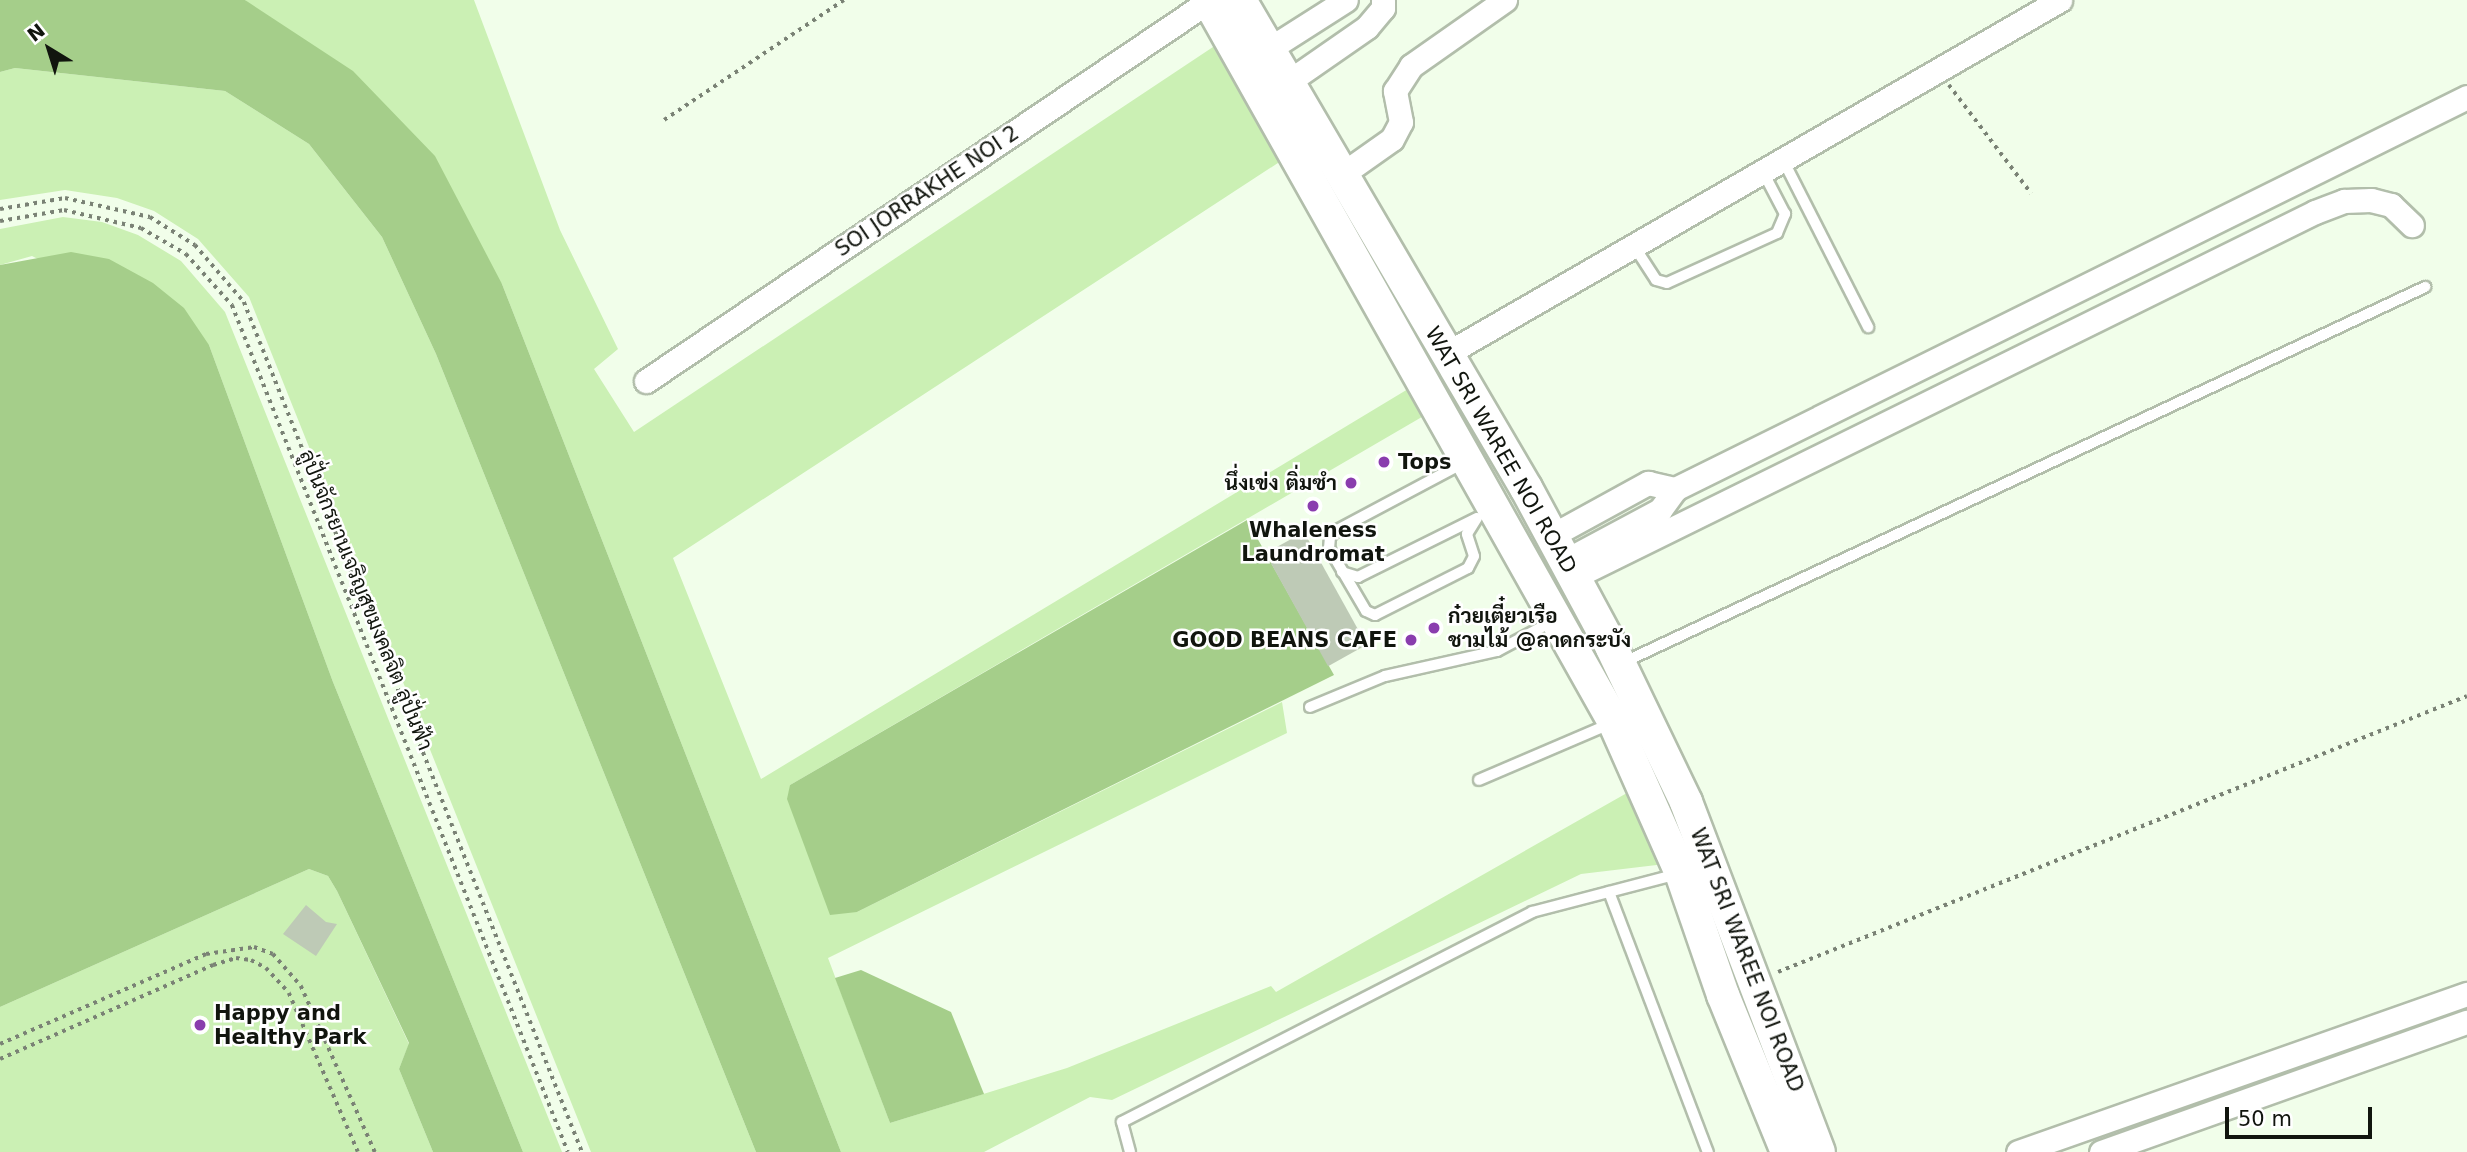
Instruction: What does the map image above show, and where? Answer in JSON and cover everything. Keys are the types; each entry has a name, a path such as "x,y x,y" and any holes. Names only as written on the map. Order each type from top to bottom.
{"main road":[{"name":"WAT SRI WAREE NOI ROAD","path":"1209,0 1468,460 1486,513 1528,565 1614,722 1681,873 1723,996 1783,1151"},
{"name":"WAT SRI WAREE NOI ROAD","path":"1240,0 1563,558 1620,664 1686,802 1819,1152"},
{"path":"1528,565 1563,558"}],"street":[{"name":"SOI JORRAKHE NOI 2","path":"646,381 1209,0"},
{"path":"1269,49 1346,0"},
{"path":"1288,82 1367,27 1383,8 1383,0"},
{"path":"1341,175 1392,139 1401,122 1395,91 1410,66 1505,0"},
{"path":"1446,354 2060,0"},
{"path":"1563,558 1648,483 1675,489 2463,99"},
{"path":"1563,558 2315,212 2344,201 2371,200 2391,205 2412,225"},
{"path":"2018,1152 2467,995"},
{"path":"2101,1152 2467,1022"},
{"path":"2386,1023 2393,1048"},
{"path":"2169,1099 2176,1125"}],"lane":[{"path":"1782,158 1868,327"},
{"path":"1634,246 1656,280 1667,283 1777,233 1785,214 1762,170"},
{"path":"1620,664 2425,288"},
{"path":"1468,460 1338,530 1330,537 1329,548 1366,611 1375,615 1468,568 1474,556 1466,534 1486,513"},
{"path":"1341,571 1358,577 1486,513"},
{"path":"1310,707 1385,676 1497,651 1557,619"},
{"path":"1479,780 1614,722"},
{"path":"1130,1152 1122,1122 1532,912 1681,873"},
{"path":"1609,892 1707,1152"}],"path":[{"path":"664,120 844,0"},
{"path":"1937,70 2031,193"},
{"path":"0,209 65,198 150,217 195,245 244,302 582,1152"},
{"name":"ลู่ปั่นจักรยานเจริญสุขมงคลจิต ลู่ปั่นฟ้า","path":"0,221 64,210 141,228 186,254 232,305 568,1152"},
{"path":"1756,981 2467,696"},
{"path":"0,1044 206,954 230,947 254,947 273,954 301,986 375,1152"},
{"path":"0,1059 213,965 236,958 251,960 266,968 289,993 358,1152"}],"shaded area":[{"path":"0,0 245,0 353,71 435,156 502,284 841,1152 756,1152 436,354 382,237 309,144 225,91 15,68 0,72"},
{"path":"245,0 474,0 560,230 618,349 594,369 634,432 1216,45 1284,159 673,558 761,779 1413,386 1427,414 790,785 857,912 1282,702 1287,733 828,958 890,1123 1067,1068 1271,986 1276,992 1634,789 1665,864 1581,874 1112,1100 1090,1097 984,1152 841,1152 502,284"},
{"path":"15,68 225,91 309,144 382,237 436,354 756,1152 591,1152 249,297 198,239 154,211 117,198 65,190 0,200 0,72"},
{"path":"63,217 102,222 138,235 181,261 225,312 562,1152 523,1152 333,682 209,345 32,256 0,265 0,229"},
{"path":"71,252 109,259 153,283 184,308 209,345 333,682 523,1152 433,1152 399,1069 409,1043 337,891 328,876 309,869 0,1007 0,265"},
{"path":"1247,520 1334,675 857,912 830,915 787,799 790,785"},
{"name":"Happy and Healthy Park","path":"309,869 328,876 337,891 409,1044 399,1069 433,1152 0,1152 0,1007"},
{"path":"861,970 951,1012 984,1094 890,1123 835,978"}],"building":[{"path":"1304,532 1367,645 1328,666 1266,553"},
{"path":"306,905 326,922 337,924 316,956 283,934"}],"place":[{"name":"Tops","path":"1384,462"},
{"name":"นึ่งเข่ง ติ่มซำ","path":"1351,483"},
{"name":"Whaleness Laundromat","path":"1313,506"},
{"name":"ก๋วยเตี๋ยวเรือ ชามไม้ @ลาดกระบัง","path":"1434,628"},
{"name":"GOOD BEANS CAFE","path":"1411,640"},
{"name":"Happy and Healthy Park","path":"200,1025"}]}
